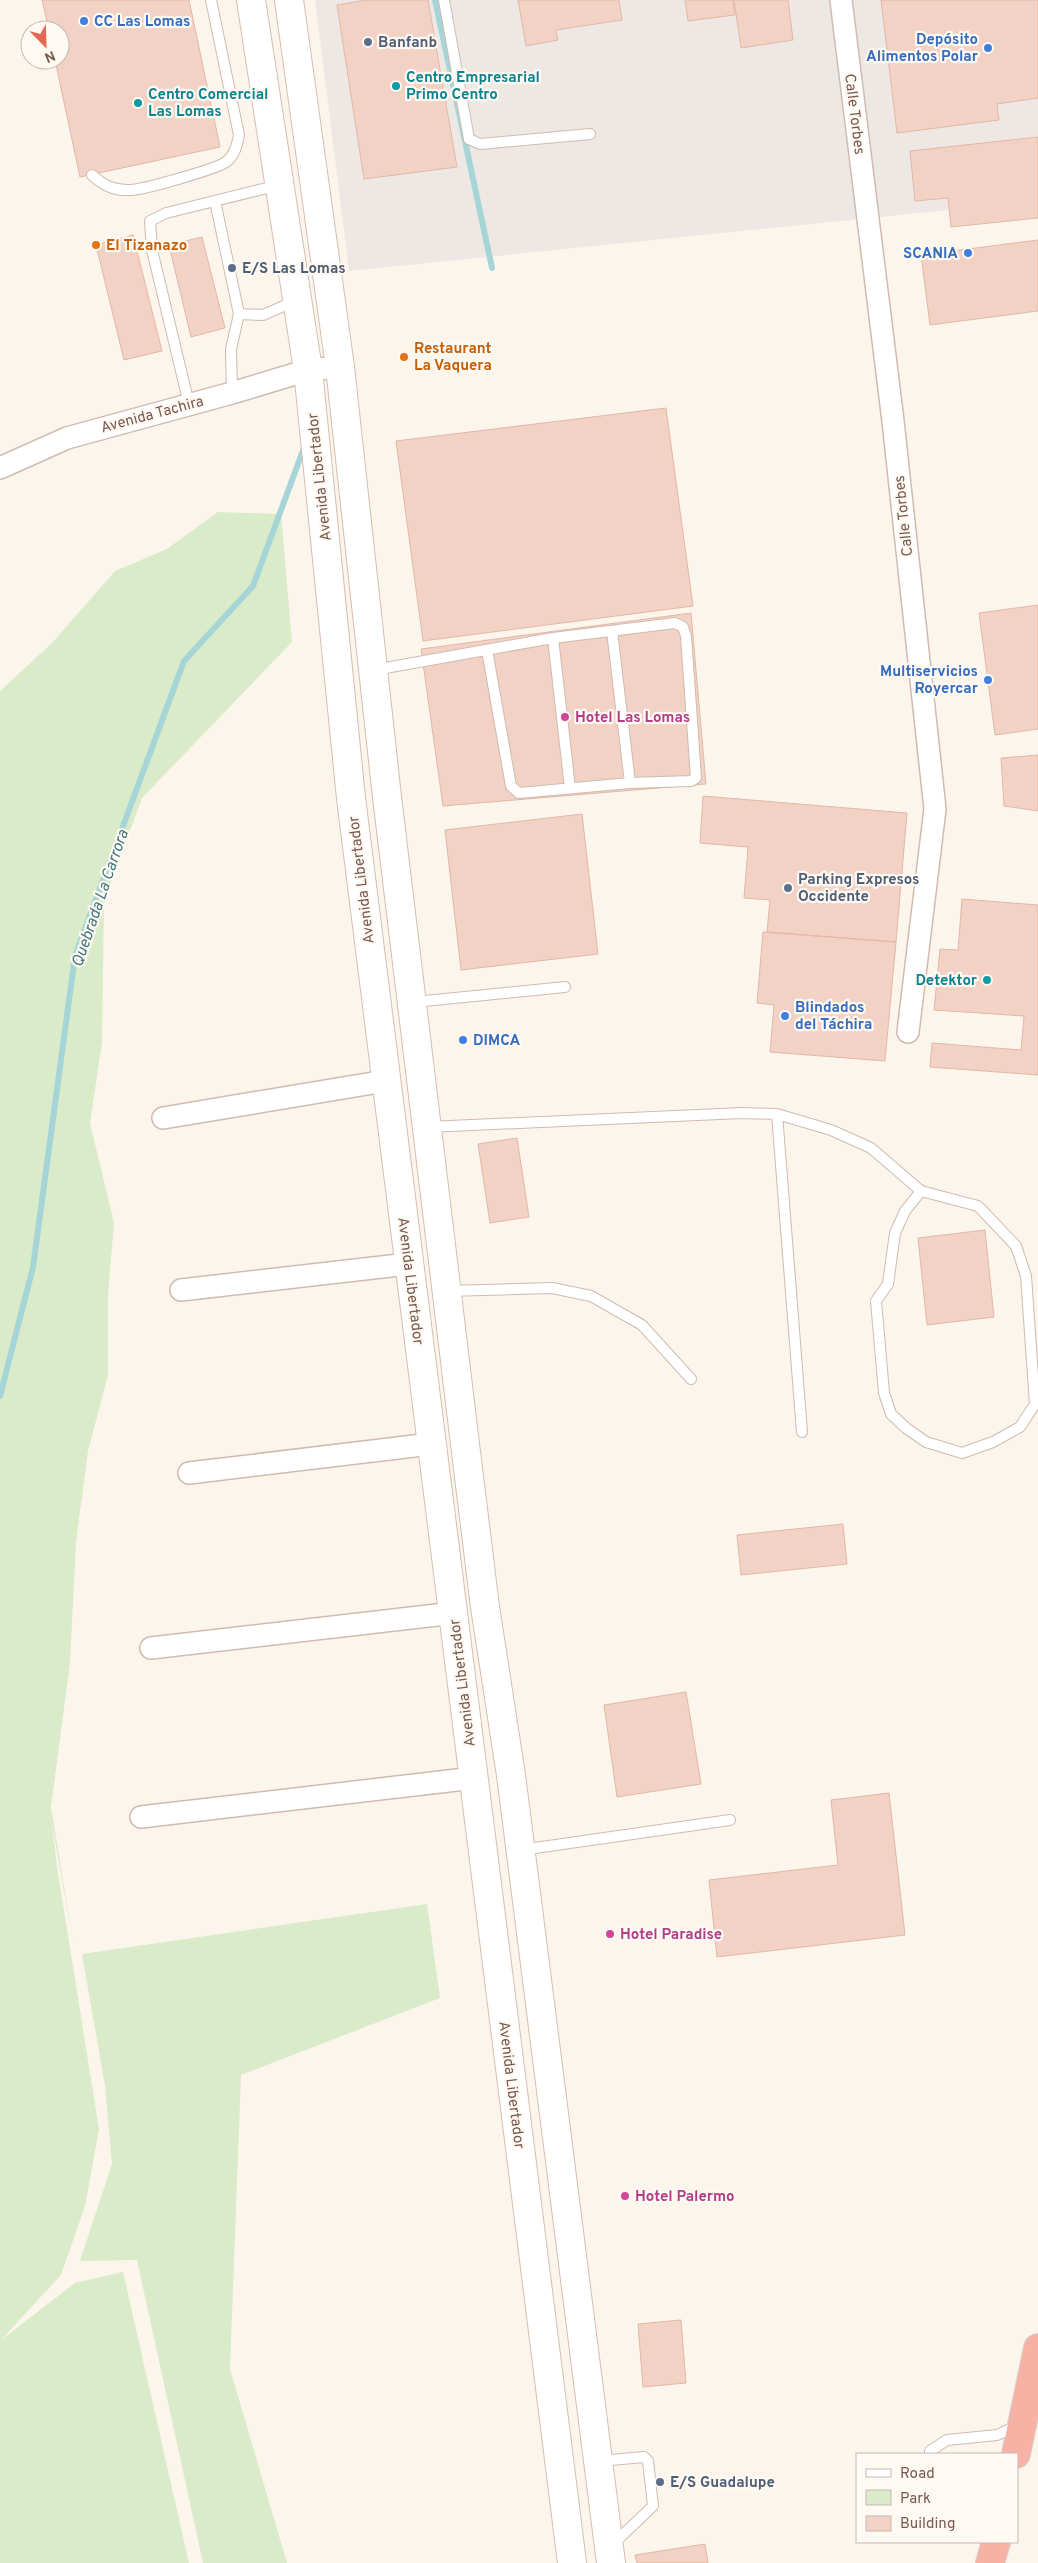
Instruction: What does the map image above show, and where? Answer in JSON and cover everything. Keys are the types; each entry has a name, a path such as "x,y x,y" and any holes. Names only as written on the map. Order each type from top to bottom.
{"highway":[{"path":"1016,2453 1038,2348"},
{"path":"990,2563 996,2543"}],"main road":[{"name":"Avenida Libertador","path":"251,0 308,370 351,798 572,2563"},
{"path":"289,0 340,367 485,1607 520,1850 610,2555"}],"street":[{"name":"Calle Torbes","path":"841,0 892,412 935,809 908,1032"},
{"name":"Avenida Tachira","path":"1,465 67,438 308,370 340,367"},
{"path":"163,1118 386,1081"},
{"path":"181,1290 408,1264"},
{"path":"190,1473 431,1444"},
{"path":"151,1648 454,1613"},
{"path":"141,1817 474,1778"}],"lane":[{"path":"92,174 103,185 131,190 210,169 227,161 236,150 239,135 211,0"},
{"path":"444,0 469,139 480,144 590,134"},
{"path":"189,404 152,250 150,221 166,213 279,185"},
{"path":"215,201 239,314 230,349 232,393"},
{"path":"239,314 263,315 296,300"},
{"path":"374,670 553,638 675,623 683,627 686,636 696,778 691,782 630,783 519,793 511,786 487,650"},
{"path":"612,630 630,783"},
{"path":"553,638 570,788"},
{"path":"413,1002 565,987"},
{"path":"428,1127 742,1113 777,1114 831,1130 871,1148 921,1192 978,1206 1016,1246 1026,1276 1035,1404 1020,1427 993,1442 962,1453 926,1442 906,1428 891,1414 884,1393 876,1301 888,1284 895,1233 905,1211 921,1192"},
{"path":"777,1114 802,1432"},
{"path":"447,1291 552,1288 592,1296 642,1325 691,1379"},
{"path":"520,1850 730,1820"},
{"path":"930,2453 930,2451 947,2440 997,2434 1022,2424"},
{"path":"597,2461 644,2457 648,2461 653,2506 610,2555"}],"shaded area":[{"path":"315,0 1038,0 1038,201 349,271"}],"green space":[{"path":"218,512 281,514 292,642 142,798 104,902 102,1042 90,1123 114,1223 108,1295 108,1375 88,1451 76,1542 70,1663 51,1807 73,1942 52,1824 57,1867 99,2129 85,2206 61,2275 1,2340 75,2283 123,2272 189,2563 0,2563 0,691 52,643 115,571 167,549"},
{"path":"427,1904 440,1998 241,2075 230,2369 287,2563 203,2563 137,2260 80,2261 112,2164 105,2086 82,1954"}],"building":[{"name":"Centro Comercial Las Lomas","path":"42,0 189,0 220,147 80,177 57,70 70,70 70,20 47,20"},
{"name":"Centro Empresarial Primo Centro","path":"367,0 428,0 457,167 364,179 337,5"},
{"path":"518,0 619,0 622,20 556,30 558,40 526,46"},
{"path":"685,0 733,0 735,15 688,21"},
{"path":"734,0 788,0 793,40 741,48"},
{"path":"881,0 1038,0 1038,98 997,104 999,120 897,133"},
{"path":"1038,137 1038,218 951,227 948,198 915,201 910,151"},
{"path":"133,235 162,351 124,360 96,245"},
{"path":"202,237 225,328 191,337 169,245"},
{"path":"1038,240 1038,311 930,325 921,255"},
{"path":"666,408 693,606 423,641 396,441"},
{"path":"1038,605 1038,729 995,735 979,613"},
{"name":"Hotel Las Lomas","path":"691,613 706,784 443,806 421,649"},
{"path":"1038,755 1038,811 1004,806 1001,758"},
{"path":"703,796 907,813 896,942 767,932 770,900 744,898 748,847 700,843"},
{"path":"582,814 598,954 461,970 445,830"},
{"name":"Detektor","path":"962,899 1038,905 1038,1075 930,1067 932,1043 1021,1050 1024,1016 934,1010 940,949 958,950"},
{"path":"763,932 896,942 885,1061 770,1052 774,1005 757,1003"},
{"path":"517,1138 529,1217 490,1223 478,1144"},
{"path":"985,1230 994,1317 927,1325 918,1238"},
{"path":"843,1524 847,1564 741,1575 737,1535"},
{"path":"686,1692 701,1784 617,1797 604,1705"},
{"path":"889,1793 905,1935 717,1957 709,1880 838,1865 831,1800"},
{"path":"681,2320 686,2383 643,2387 638,2324"},
{"path":"705,2544 708,2563 637,2563 635,2555"}],"waterway":[{"name":"Quebrada La Carrora","path":"435,0 492,268"},
{"name":"Quebrada La Carrora","path":"0,1396 33,1267 75,956 184,661 253,586 305,445"}],"place":[{"name":"CC Las Lomas","path":"84,21"},
{"name":"Banfanb","path":"368,42"},
{"name":"Depósito Alimentos Polar","path":"988,48"},
{"name":"Centro Empresarial Primo Centro","path":"396,86"},
{"name":"Centro Comercial Las Lomas","path":"138,103"},
{"name":"El Tizanazo","path":"96,245"},
{"name":"SCANIA","path":"968,253"},
{"name":"E/S Las Lomas","path":"232,268"},
{"name":"Restaurant La Vaquera","path":"404,357"},
{"name":"Multiservicios Royercar","path":"988,680"},
{"name":"Hotel Las Lomas","path":"565,717"},
{"name":"Parking Expresos Occidente","path":"788,888"},
{"name":"Detektor","path":"987,980"},
{"name":"Blindados del Táchira","path":"785,1016"},
{"name":"DIMCA","path":"463,1040"},
{"name":"Hotel Paradise","path":"610,1934"},
{"name":"Hotel Palermo","path":"625,2196"},
{"name":"E/S Guadalupe","path":"660,2482"}]}
